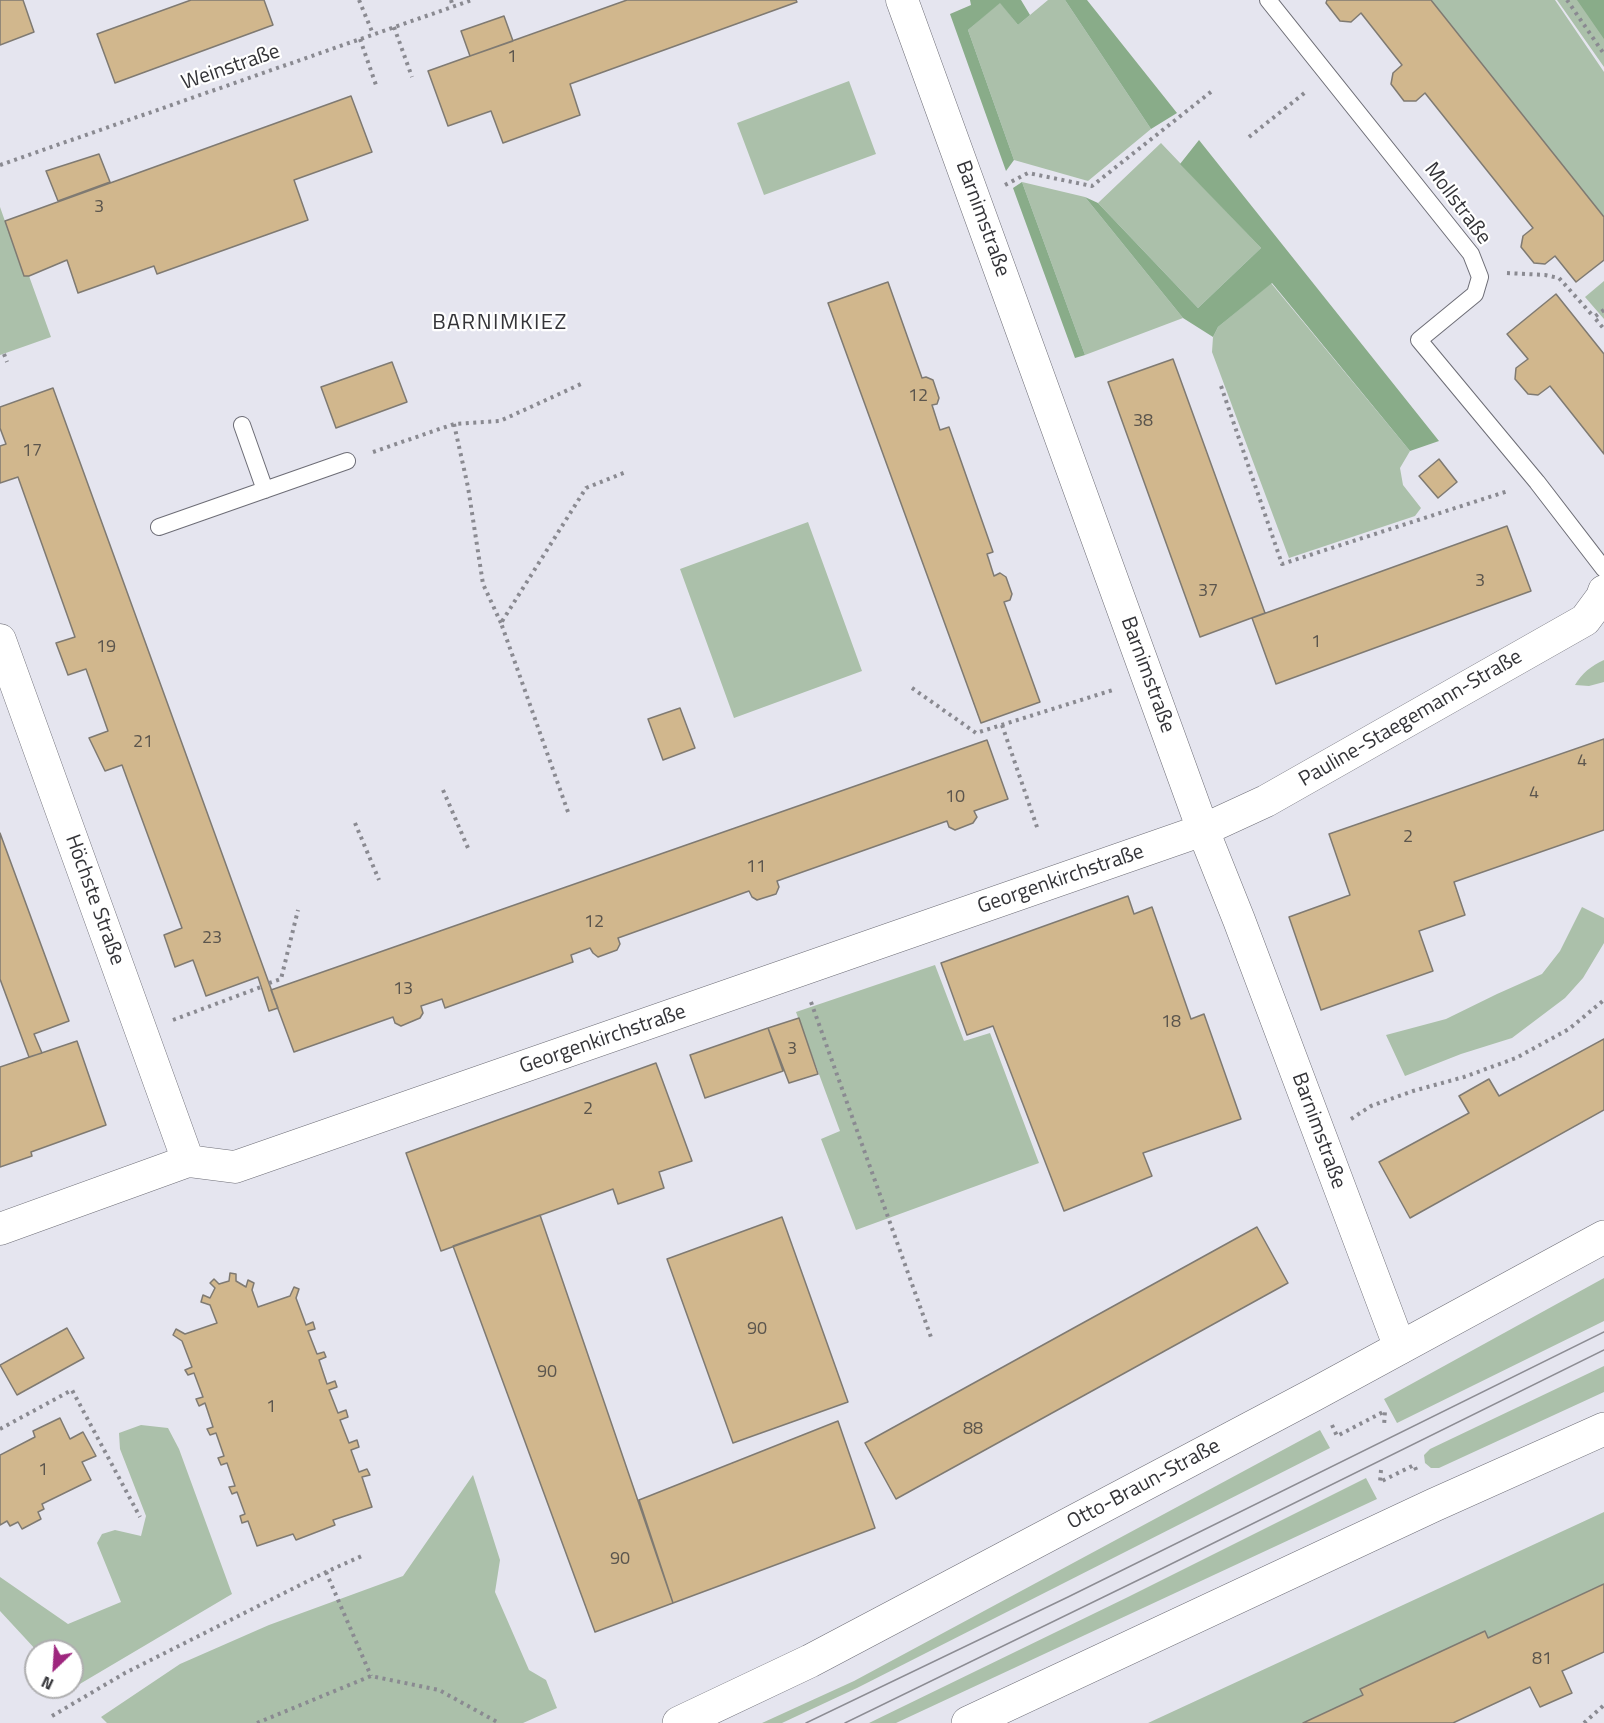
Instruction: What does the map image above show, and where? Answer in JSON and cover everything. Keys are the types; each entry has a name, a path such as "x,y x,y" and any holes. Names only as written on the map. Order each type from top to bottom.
{"main road":[{"name":"Otto-Braun-Straße","path":"679,1723 810,1661 1400,1348 1604,1237"},
{"path":"968,1723 1434,1505 1604,1429"}],"street":[{"name":"Barnimstraße","path":"902,0 1203,830 1400,1348"},
{"name":"Pauline-Staegemann-Straße","path":"1203,830 1266,801 1585,620 1604,591"},
{"name":"Höchste Straße","path":"0,640 188,1161"},
{"name":"Georgenkirchstraße","path":"0,1229 188,1161 235,1167 1203,830"}],"lane":[{"name":"Mollstraße","path":"1268,0 1471,254 1480,277 1475,294 1419,340 1537,482 1604,569"},
{"path":"242,425 265,490"},
{"path":"159,527 347,461"}],"path":[{"path":"359,0 373,34"},
{"path":"451,0 453,7"},
{"name":"Weinstraße","path":"0,165 472,0"},
{"path":"1567,0 1604,54"},
{"path":"394,27 412,77"},
{"path":"360,39 377,88"},
{"path":"1249,137 1327,75"},
{"path":"975,201 1028,173 1092,186 1212,91"},
{"path":"1478,272 1559,278 1604,329"},
{"path":"1594,317 1604,310"},
{"path":"4,354 7,362"},
{"path":"347,461 454,424 500,421 581,384"},
{"path":"1221,386 1282,564 1537,482"},
{"path":"454,424 468,487 483,584 501,623 568,812"},
{"path":"501,623 586,488 626,472"},
{"path":"912,688 976,734 1149,680"},
{"path":"1002,725 1038,830"},
{"path":"443,790 468,848"},
{"path":"355,823 380,880"},
{"path":"269,983 281,979 298,910"},
{"path":"800,971 932,1340"},
{"path":"141,1031 261,987"},
{"path":"1321,1140 1371,1106 1516,1058 1569,1029 1604,1000"},
{"path":"0,1429 72,1390 140,1517"},
{"path":"1332,1425 1337,1436 1385,1411 1384,1426"},
{"path":"1381,1470 1380,1482 1414,1465 1420,1478"},
{"path":"52,1716 125,1673 364,1555"},
{"path":"326,1572 371,1676"},
{"path":"258,1723 371,1676 439,1690 499,1723"},
{"path":"1584,1723 1604,1705"}],"green space":[{"path":"970,0 1021,0 1030,15 1018,25 1000,3 968,30 1014,160 1006,171 950,14 971,5"},
{"path":"1048,0 1065,0 1151,129 1088,181 1014,160 968,30 1000,2 1018,25"},
{"path":"1065,0 1087,0 1177,113 1151,129"},
{"path":"1431,0 1555,0 1604,72 1604,217"},
{"path":"1557,0 1604,0 1604,67"},
{"path":"1577,0 1604,0 1604,39"},
{"path":"849,81 876,154 764,195 737,123"},
{"path":"1199,140 1439,441 1410,451 1272,283 1218,327 1213,337 1183,318 1085,197 1098,203 1198,308 1261,248 1180,164"},
{"path":"1161,143 1261,248 1198,308 1098,203"},
{"path":"1022,182 1085,197 1183,318 1085,355"},
{"path":"1022,182 1085,355 1075,358 1013,188"},
{"path":"0,207 24,275 29,276 51,337 0,355"},
{"path":"1604,281 1604,319 1585,297"},
{"path":"1271,283 1410,451 1400,468 1403,485 1421,508 1415,516 1289,558 1212,352 1213,337 1218,327"},
{"path":"808,522 862,671 734,718 680,569"},
{"path":"1604,660 1604,682 1589,686 1575,685 1587,670"},
{"path":"1582,907 1604,918 1604,943 1583,978 1565,998 1512,1038 1461,1054 1405,1076 1386,1035 1446,1019 1542,974 1560,951"},
{"path":"935,965 964,1041 990,1033 1039,1163 856,1230 821,1139 840,1131 796,1012"},
{"path":"1604,1278 1604,1321 1397,1423 1384,1399"},
{"path":"1604,1366 1604,1392 1439,1468 1431,1468 1425,1463 1424,1455 1430,1449"},
{"path":"141,1425 168,1428 179,1449 232,1594 84,1681 84,1639 26,1639 0,1611 0,1577 68,1624 121,1602 97,1543 102,1534 115,1530 141,1536 146,1516 120,1449 119,1433"},
{"path":"1320,1430 1330,1448 857,1688 782,1723 762,1723 854,1681"},
{"path":"473,1475 500,1560 495,1592 529,1670 546,1680 557,1708 523,1723 107,1723 101,1717 180,1664 269,1625 403,1576"},
{"path":"1366,1478 1377,1499 896,1723 869,1723 1128,1597"},
{"path":"1604,1512 1604,1584 1488,1638 1485,1632 1360,1689 1363,1695 1303,1723 1148,1723"}],"building":[{"path":"0,0 23,0 34,32 0,45"},
{"path":"191,0 264,0 273,25 115,83 97,34"},
{"path":"627,0 796,0 797,2 570,84 580,115 503,143 491,111 448,126 428,71"},
{"path":"1327,0 1431,0 1604,217 1604,260 1576,282 1555,256 1545,264 1534,263 1521,247 1523,236 1533,228 1425,93 1416,101 1404,101 1391,84 1393,73 1402,65 1361,13 1351,22 1340,21 1326,3"},
{"path":"504,16 513,41 470,56 461,31"},
{"path":"351,96 372,152 294,180 308,220 157,274 154,266 78,293 67,260 24,276 5,221"},
{"path":"99,154 110,182 58,201 46,171"},
{"path":"888,282 922,378 933,380 939,398 937,404 932,405 940,430 949,427 993,552 987,554 994,576 1000,573 1006,577 1012,594 1010,600 1004,602 1040,702 981,723 828,303"},
{"path":"1556,294 1604,354 1604,454 1550,386 1538,395 1528,394 1515,379 1516,368 1528,359 1507,334"},
{"path":"1173,359 1265,613 1200,637 1108,382"},
{"path":"392,362 407,402 336,428 321,387"},
{"path":"53,388 278,1008 269,1011 258,977 206,996 193,960 175,967 164,935 182,928 122,765 105,771 89,738 108,731 86,669 68,675 56,643 75,637 18,477 0,483 0,446 6,444 0,428 0,407"},
{"path":"1439,459 1457,482 1438,498 1419,476"},
{"path":"1507,526 1531,591 1276,684 1252,618"},
{"path":"680,708 695,748 663,760 648,719"},
{"path":"1604,739 1604,830 1454,882 1465,915 1419,931 1433,971 1321,1010 1289,917 1350,895 1329,834"},
{"path":"987,740 1008,799 974,811 977,817 973,823 955,830 949,827 947,821 777,881 779,887 776,894 757,900 749,891 618,938 620,944 617,950 598,957 590,948 571,955 573,962 445,1008 442,999 421,1006 423,1013 420,1018 401,1026 395,1023 393,1017 294,1052 271,990"},
{"path":"0,833 69,1021 34,1034 42,1053 29,1057 0,979"},
{"path":"1128,896 1134,914 1152,907 1191,1019 1204,1014 1241,1119 1143,1153 1152,1176 1064,1211 993,1026 967,1035 941,963"},
{"path":"799,1018 818,1074 789,1083 768,1028"},
{"path":"768,1028 783,1071 705,1098 690,1055"},
{"path":"1604,1039 1604,1110 1410,1218 1379,1162 1469,1113 1459,1096 1489,1079 1499,1096"},
{"path":"77,1041 106,1125 31,1152 32,1156 0,1167 0,1067"},
{"path":"656,1063 692,1161 659,1172 664,1188 618,1204 613,1189 441,1251 406,1153"},
{"path":"540,1215 673,1603 595,1632 453,1246"},
{"path":"782,1217 848,1402 733,1443 667,1259"},
{"path":"1257,1227 1288,1283 896,1499 865,1443"},
{"path":"230,1273 236,1274 236,1281 246,1287 248,1280 254,1283 252,1290 258,1307 290,1296 294,1287 299,1289 296,1298 306,1325 313,1322 315,1329 308,1331 317,1354 324,1352 326,1357 319,1360 327,1384 335,1381 337,1387 329,1390 338,1413 346,1410 348,1417 340,1420 349,1443 357,1440 359,1447 351,1450 359,1472 367,1469 370,1475 362,1477 372,1507 333,1520 335,1525 296,1540 293,1534 257,1546 248,1521 242,1523 240,1516 245,1514 237,1492 232,1494 229,1487 235,1486 227,1463 221,1465 218,1458 224,1456 216,1433 210,1435 207,1429 213,1427 205,1403 199,1406 196,1399 203,1397 194,1373 188,1375 185,1370 192,1367 182,1341 173,1335 176,1329 185,1334 217,1323 210,1305 201,1302 203,1295 210,1298 215,1288 210,1283 214,1279 219,1284 229,1281"},
{"path":"67,1328 84,1358 17,1395 0,1365"},
{"path":"60,1418 70,1439 83,1432 96,1456 82,1462 91,1480 42,1504 44,1509 38,1512 41,1519 22,1529 18,1522 10,1526 7,1521 0,1525 0,1455 35,1437 33,1431"},
{"path":"838,1421 875,1528 673,1603 639,1500"},
{"path":"1604,1584 1604,1652 1562,1671 1572,1693 1540,1707 1530,1687 1453,1723 1303,1723 1363,1695 1360,1689 1485,1631 1488,1638"}],"tram line":[{"path":"806,1723 1068,1597 1604,1332"},
{"path":"845,1723 1604,1350"}],"district":[{"name":"BARNIMKIEZ","path":"500,324"}]}
